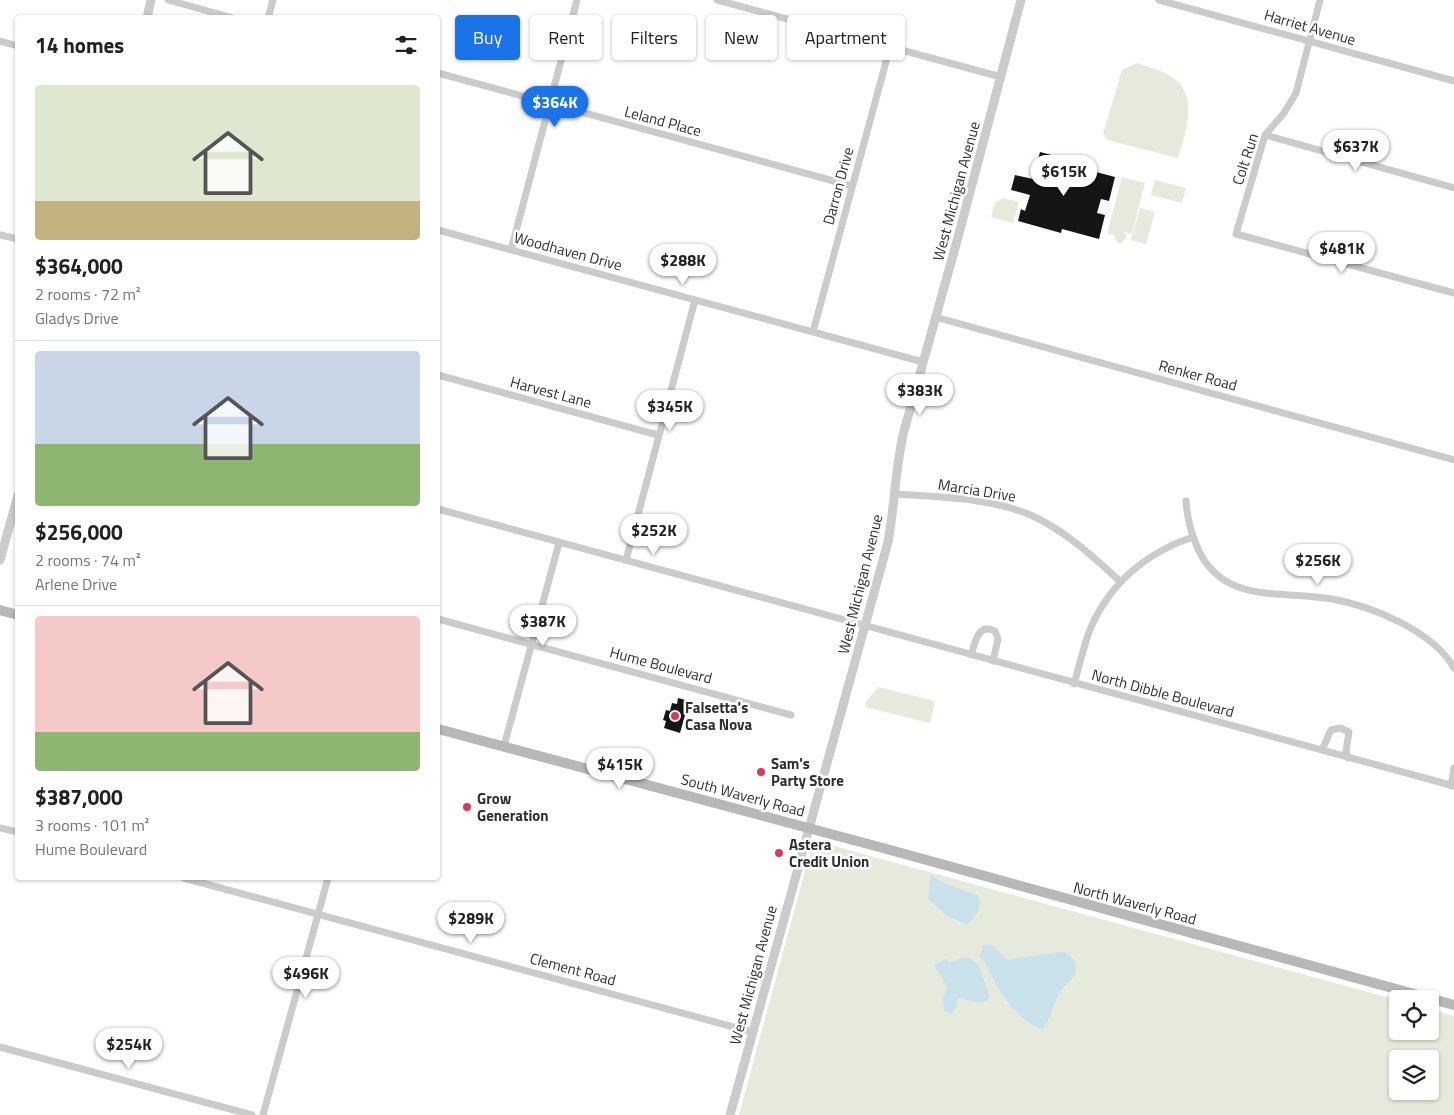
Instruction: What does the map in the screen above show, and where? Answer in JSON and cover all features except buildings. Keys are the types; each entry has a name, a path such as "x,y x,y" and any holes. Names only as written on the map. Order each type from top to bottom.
{"main road":[{"path":"0,610 15,614"},
{"name":"South Waverly Road","path":"440,730 808,828"},
{"name":"North Waverly Road","path":"808,828 1454,1005"}],"street":[{"path":"148,15 151,0"},
{"path":"168,0 222,15"},
{"path":"269,15 273,0"},
{"path":"511,250 577,0"},
{"path":"717,0 787,19"},
{"name":"West Michigan Avenue","path":"730,1115 888,542 900,446 1002,77 1021,0"},
{"name":"Harriet Avenue","path":"1159,0 1454,81"},
{"name":"Colt Run","path":"1320,0 1296,93 1284,113 1266,135 1236,234 1454,293"},
{"path":"0,41 15,45"},
{"path":"905,51 1002,77"},
{"name":"Darron Drive","path":"813,332 886,60"},
{"name":"Leland Place","path":"440,74 852,186"},
{"path":"1266,135 1454,188"},
{"name":"Woodhaven Drive","path":"440,231 923,362"},
{"path":"0,235 15,238"},
{"path":"626,560 694,300"},
{"name":"Renker Road","path":"935,317 1454,460"},
{"name":"Harvest Lane","path":"440,376 658,435"},
{"name":"Marcia Drive","path":"895,494 983,502 1020,510 1061,532 1121,582"},
{"path":"1186,501 1186,510 1193,537 1202,558 1212,570 1230,584 1261,592 1333,599 1368,608 1405,626 1433,643 1442,650 1454,668"},
{"path":"0,560 15,508"},
{"name":"North Dibble Boulevard","path":"440,510 1453,786"},
{"path":"1074,684 1088,634 1096,616 1121,582 1148,558 1164,547 1193,537"},
{"path":"504,746 559,543"},
{"name":"Hume Boulevard","path":"440,620 790,715"},
{"path":"971,655 980,632 985,628 992,629 995,630 998,640 994,661"},
{"path":"1322,750 1331,730 1340,728 1348,732 1346,750 1348,758"},
{"path":"1453,786 1454,768"},
{"path":"0,828 15,831"},
{"name":"Clement Road","path":"191,880 752,1032"},
{"path":"263,1115 327,880"},
{"path":"0,1047 252,1115"}],"shaded area":[{"path":"1136,63 1167,74 1176,80 1183,88 1187,97 1188,118 1178,158 1107,140 1103,134 1122,70"},
{"path":"1122,177 1145,183 1132,234 1124,232 1127,236 1121,244 1117,243 1114,235 1107,234"},
{"path":"1155,180 1186,188 1182,203 1151,195"},
{"path":"1003,198 1019,202 1013,223 991,217 995,203"},
{"path":"1140,208 1155,212 1146,244 1131,240"},
{"path":"878,687 935,701 930,723 865,707 866,702"},
{"path":"816,841 1389,998 1389,1040 1439,1040 1439,1012 1454,1016 1454,1115 739,1115 812,845"}],"water":[{"path":"931,875 944,883 979,896 979,909 967,925 945,914 928,899"},
{"path":"983,945 992,945 1007,960 1061,952 1067,953 1072,957 1076,967 1074,975 1060,993 1043,1029 1021,1017 1005,998 980,955"},
{"path":"969,957 979,966 990,997 987,1001 980,1002 962,998 957,999 957,1007 951,1014 944,1011 943,997 948,988 934,965 946,959 950,963"}],"place":[{"name":"Falsetta's Casa Nova","path":"675,716"},
{"name":"Sam's Party Store","path":"761,772"},
{"name":"Grow Generation","path":"467,807"},
{"name":"Astera Credit Union","path":"779,853"}]}
